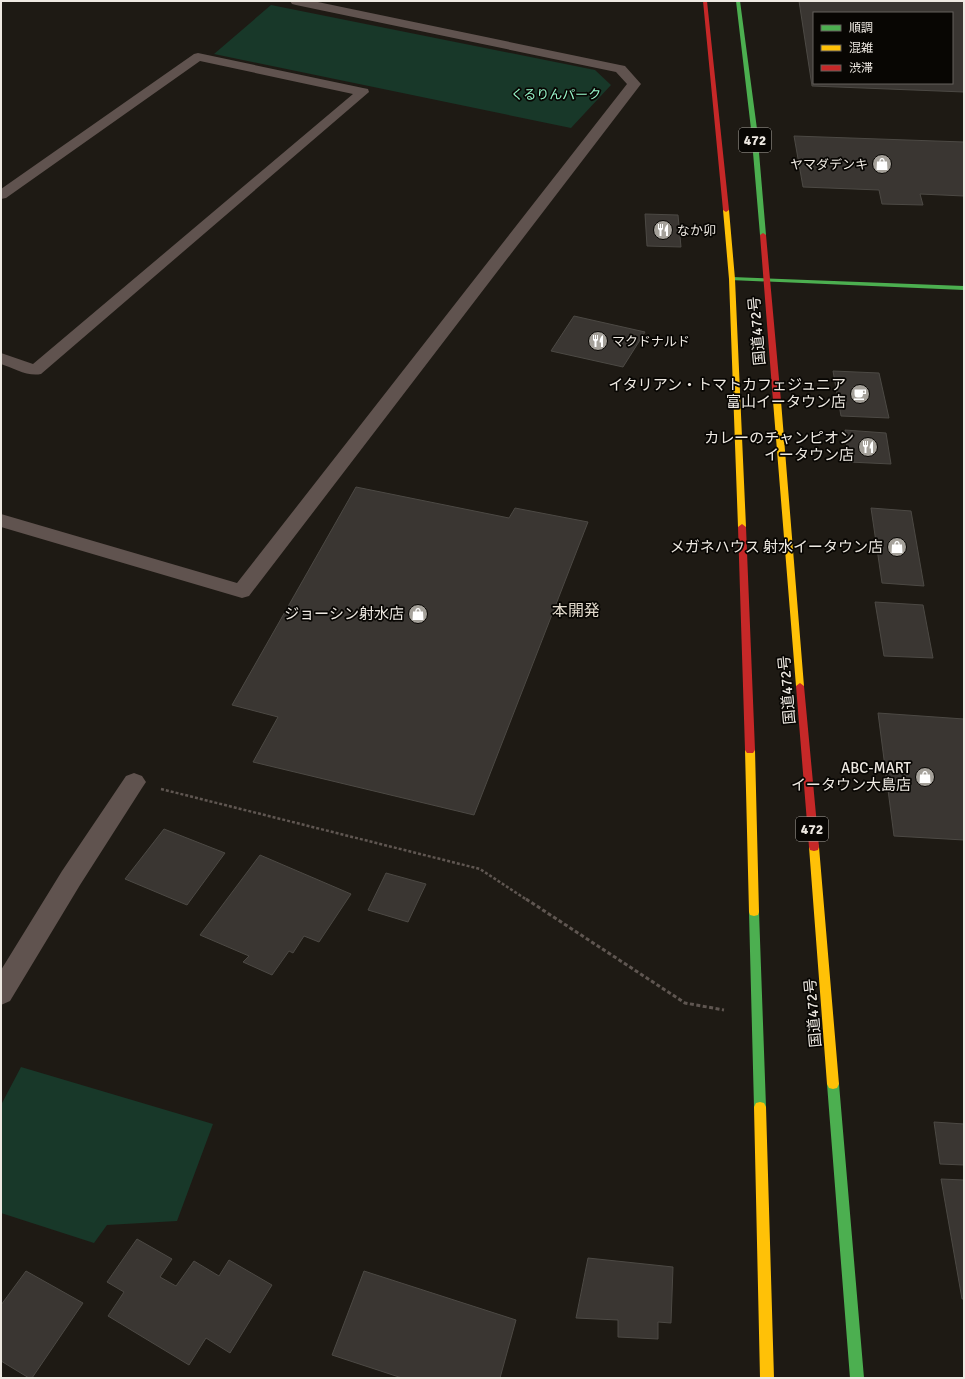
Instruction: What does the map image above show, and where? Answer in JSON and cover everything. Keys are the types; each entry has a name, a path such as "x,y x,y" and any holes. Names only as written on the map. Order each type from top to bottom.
{"main road":[{"name":"国道472号","path":"705,1 732,279 750,746 767,1378"},
{"name":"国道472号","path":"738,1 754,129 767,279 856,1378"},
{"path":"732,279 767,279 964,288"}],"street":[{"path":"1,520 242,591 634,84 620,69 296,1"},
{"path":"1,993 71,878 134,782"}],"lane":[{"path":"1,195 198,57 363,92 35,370 1,358"}],"path":[{"path":"134,782 480,869 685,1003 758,1015"}],"green space":[{"name":"くるりんパーク","path":"271,5 595,70 611,85 571,128 214,54"},
{"path":"21,1067 213,1124 177,1221 107,1225 94,1243 1,1213 1,1105"}],"building":[{"path":"799,1 964,1 964,92 812,86"},
{"name":"ヤマダデンキ","path":"794,136 964,142 964,196 920,194 923,205 882,204 879,190 803,187"},
{"name":"なか卯","path":"645,214 678,215 681,247 647,246"},
{"name":"マクドナルド","path":"574,316 645,332 623,367 551,351"},
{"name":"イタリアン・トマトカフェジュニア 富山イータウン店","path":"833,371 879,373 889,418 841,416"},
{"name":"カレーのチャンピオン イータウン店","path":"845,430 886,433 891,464 849,462"},
{"name":"ジョーシン射水店","path":"356,487 509,518 515,508 588,522 474,815 253,762 278,717 232,705"},
{"name":"メガネハウス 射水イータウン店","path":"871,508 911,511 924,586 882,583"},
{"path":"875,602 923,605 933,658 884,656"},
{"name":"ABC-MART イータウン大島店","path":"878,713 964,719 964,840 894,836"},
{"path":"164,829 225,853 187,905 125,879"},
{"path":"260,855 351,894 319,942 304,936 293,953 289,951 272,975 243,962 249,956 200,935"},
{"path":"386,873 426,884 408,922 368,910"},
{"path":"934,1122 964,1124 964,1165 940,1164"},
{"path":"941,1179 964,1180 964,1299 962,1299"},
{"path":"137,1239 172,1259 160,1277 176,1286 194,1261 219,1276 229,1260 272,1285 230,1353 206,1338 189,1365 108,1316 124,1292 107,1282"},
{"path":"588,1258 673,1267 671,1323 658,1322 658,1339 618,1337 618,1320 576,1318"},
{"path":"26,1271 83,1303 32,1378 29,1378 1,1361 1,1305"},
{"path":"364,1271 516,1320 500,1378 402,1378 332,1355"}],"traffic: fast":[{"path":"738,1 754,129 763,235"},
{"path":"732,279 964,288"},
{"path":"754,912 760,1107"},
{"path":"833,1084 857,1378"}],"traffic: slow":[{"path":"726,210 732,279 742,527"},
{"path":"777,401 800,686"},
{"path":"750,750 754,912"},
{"path":"814,847 833,1084"},
{"path":"760,1107 767,1378"}],"traffic: jam":[{"path":"705,1 726,210"},
{"path":"763,235 777,401"},
{"path":"742,527 750,750"},
{"path":"800,686 814,847"}],"place":[{"name":"ヤマダデンキ","path":"882,164"},
{"name":"なか卯","path":"663,230"},
{"name":"マクドナルド","path":"598,341"},
{"name":"イタリアン・トマトカフェジュニア 富山イータウン店","path":"860,394"},
{"name":"カレーのチャンピオン イータウン店","path":"868,447"},
{"name":"メガネハウス 射水イータウン店","path":"897,547"},
{"name":"ジョーシン射水店","path":"418,614"},
{"name":"ABC-MART イータウン大島店","path":"925,777"}],"district":[{"name":"本開発","path":"576,610"}]}
